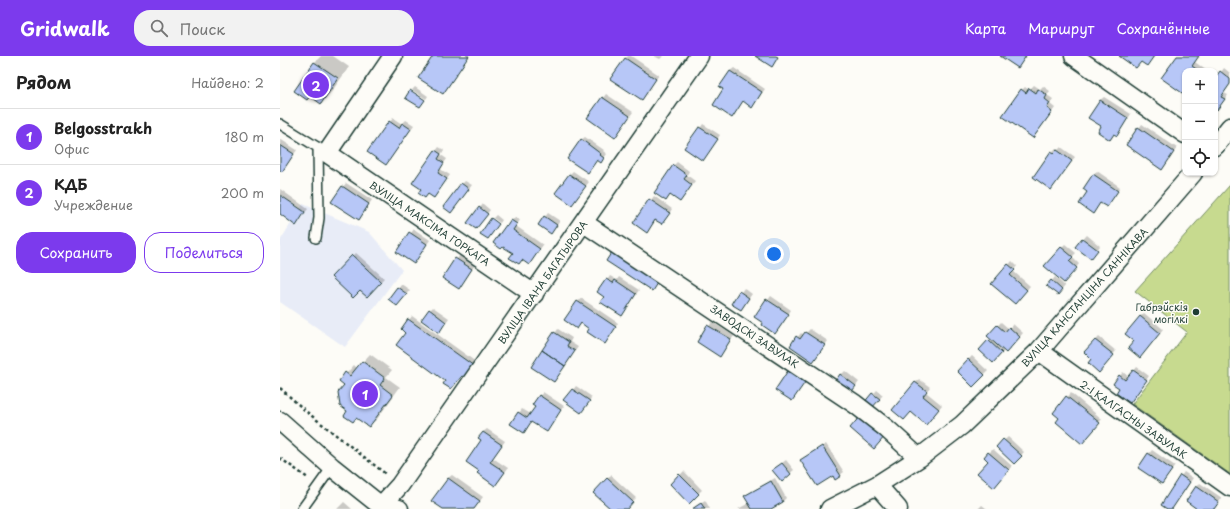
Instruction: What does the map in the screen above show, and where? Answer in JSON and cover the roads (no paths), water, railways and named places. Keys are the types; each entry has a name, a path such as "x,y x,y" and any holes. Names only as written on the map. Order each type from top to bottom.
{"street":[{"path":"322,150 393,56"},
{"name":"ВУЛІЦА ІВАНА БАГАТЫРОВА","path":"383,507 584,223 699,56"},
{"path":"1074,56 1182,132"},
{"path":"1218,142 1230,127"},
{"name":"ВУЛІЦА МАКСІМА ГОРКАГА","path":"322,150 534,294"},
{"name":"ВУЛІЦА КАНСТАНЦІНА САННІКАВА","path":"830,509 877,485 920,458 962,425 1039,351 1190,176"},
{"name":"ЗАВОДСКІ ЗАВУЛАК","path":"584,223 855,404 886,428 920,458"},
{"name":"2-І КАЛГАСНЫ ЗАВУЛАК","path":"1039,351 1230,487"},
{"path":"280,421 332,467 383,507 399,509"},
{"path":"877,485 898,509"}],"lane":[{"path":"280,124 322,150 319,218 316,238"},
{"path":"302,509 332,467"}],"place":[{"name":"КДБ","path":"316,85"},
{"name":"Габрэйскія могілкі","path":"1196,312"},
{"name":"Belgosstrakh","path":"365,394"}]}
